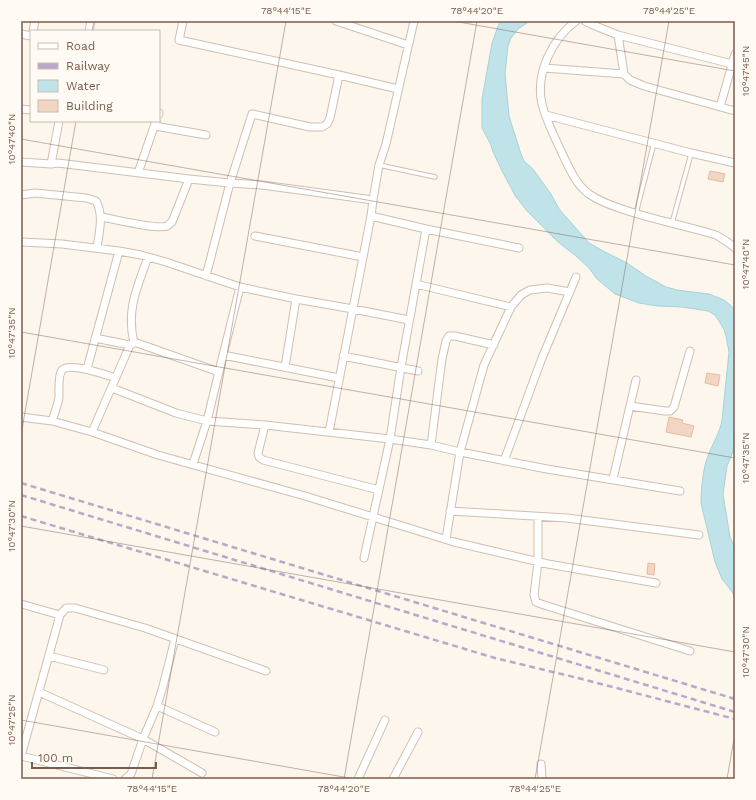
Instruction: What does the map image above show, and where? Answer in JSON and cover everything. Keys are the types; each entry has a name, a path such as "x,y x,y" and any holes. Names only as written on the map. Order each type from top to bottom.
{"street":[{"path":"184,21 178,40 398,89"},
{"path":"336,21 408,45"},
{"path":"329,432 371,216 379,165 386,144 414,21"},
{"path":"576,21 556,42 548,58 541,80 540,95 550,127 582,188 599,200 636,214 716,235 735,248"},
{"path":"585,21 618,35 732,64"},
{"path":"618,35 624,74 630,80 644,86 735,111"},
{"path":"720,107 735,54"},
{"path":"544,68 624,74"},
{"path":"206,276 230,183 252,114 310,127 322,127 327,124 330,118 339,75"},
{"path":"546,115 735,163"},
{"path":"51,164 59,122"},
{"path":"138,173 156,123 206,135"},
{"path":"21,162 34,164 58,163 189,179 262,185 373,200"},
{"path":"101,216 143,225 159,227 167,226 172,222 189,179"},
{"path":"21,196 36,193 86,198 96,201 100,208 101,216 97,248"},
{"path":"371,216 520,248"},
{"path":"364,558 390,439 409,320 426,229"},
{"path":"255,236 363,257"},
{"path":"21,242 62,244 119,251 148,257 240,287 409,320"},
{"path":"87,369 119,251"},
{"path":"92,432 132,344 131,316 134,296 148,257"},
{"path":"504,461 542,358 576,277"},
{"path":"416,284 511,307"},
{"path":"193,464 207,421 240,287"},
{"path":"446,539 460,452 484,365 511,307 521,294 530,290 547,288 570,292"},
{"path":"285,367 296,299"},
{"path":"431,445 446,341 449,336 494,344"},
{"path":"95,338 132,344 137,343 219,372"},
{"path":"630,406 665,411 674,407 690,351"},
{"path":"223,355 339,378"},
{"path":"343,356 418,371"},
{"path":"52,421 59,400 60,378 62,371 69,368 87,369 116,378"},
{"path":"613,479 636,380"},
{"path":"112,388 171,412 207,421 265,425 431,445 504,461 680,491"},
{"path":"21,417 52,421 92,432 158,455 373,516 446,539 538,562 656,583"},
{"path":"265,425 258,453 259,457 263,460 378,490"},
{"path":"450,511 567,518 699,536"},
{"path":"538,516 538,562 534,595 536,602 690,651"},
{"path":"21,604 60,615"},
{"path":"113,779 21,756 60,615 66,608 75,608 145,628 266,671"},
{"path":"125,779 131,774 143,739 157,706 175,639"},
{"path":"49,656 104,670"},
{"path":"39,692 143,739 202,773"},
{"path":"157,706 215,732"},
{"path":"358,779 385,720"},
{"path":"393,779 418,732"},
{"path":"541,764 542,779"}],"lane":[{"path":"636,214 654,143"},
{"path":"672,223 691,152"},
{"path":"379,165 435,177"}],"water":[{"path":"500,21 530,21 518,29 511,38 508,46 505,73 509,116 524,161 533,169 551,194 559,209 589,243 627,263 646,276 666,287 709,294 724,300 735,309 735,427 733,452 727,466 723,494 730,537 735,548 735,600 733,593 722,579 715,562 701,503 706,461 720,429 722,420 729,352 724,329 715,315 708,311 639,303 615,294 597,279 589,268 576,256 558,242 527,211 516,197 482,128 482,99 492,43"}],"building":[{"path":"710,171 725,174 723,182 708,179"},
{"path":"707,373 720,375 718,386 705,383"},
{"path":"669,417 683,420 682,423 694,426 691,437 666,432"},
{"path":"648,563 655,564 654,575 647,574"}],"railway":[{"path":"21,483 735,699"},
{"path":"21,495 735,712"},
{"path":"21,516 495,658 735,719"}]}
